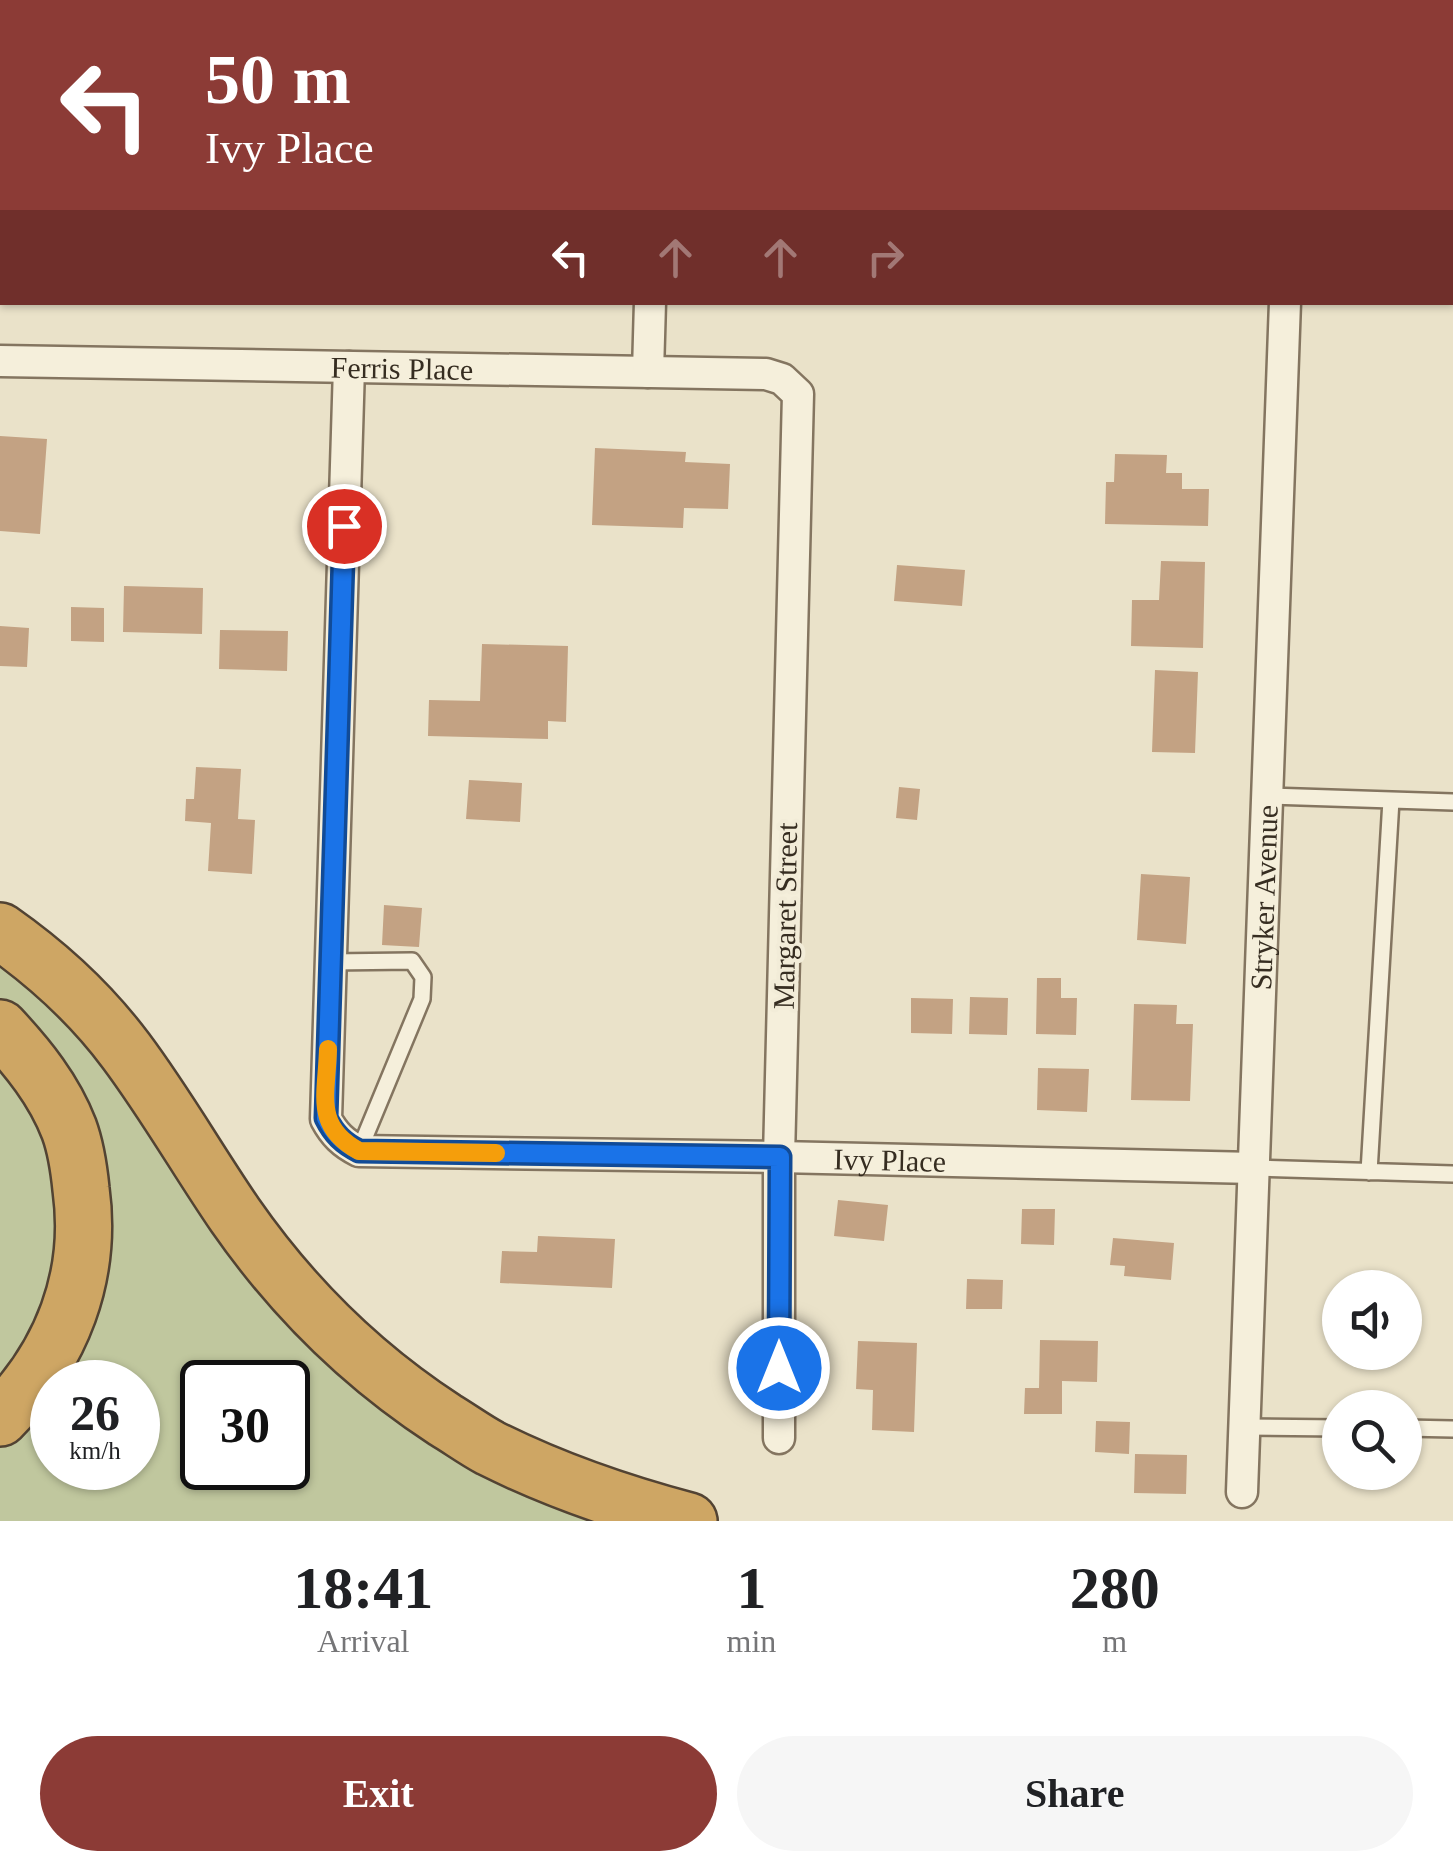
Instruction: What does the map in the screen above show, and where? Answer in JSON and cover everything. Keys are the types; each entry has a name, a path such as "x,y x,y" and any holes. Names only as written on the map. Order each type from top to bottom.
{"highway":[{"path":"0,931 32,953 80,998 126,1050 274,1269 368,1364 487,1446 558,1479 689,1521"},
{"path":"0,1028 26,1056 52,1094 69,1130 84,1212 84,1250 75,1298 51,1351 22,1396 0,1418"}],"street":[{"path":"648,372 650,305"},
{"name":"Stryker Avenue","path":"1242,1492 1285,305"},
{"name":"Ferris Place","path":"0,361 766,374 782,379 798,394"},
{"path":"348,367 326,1118 333,1132 352,1147"},
{"name":"Margaret Street","path":"779,1438 780,1157 798,394"},
{"name":"Ivy Place","path":"352,1147 1254,1168"}],"lane":[{"path":"1268,796 1453,802"},
{"path":"1369,1172 1390,800"},
{"path":"330,962 412,960 423,977 422,999 352,1147"},
{"path":"1254,1168 1453,1174"},
{"path":"1244,1426 1322,1428"},
{"path":"1422,1428 1453,1429"}],"green space":[{"path":"0,951 91,1039 246,1261 618,1521 0,1521 0,1443 30,1389 30,1490 160,1490 160,1360 46,1360 100,1262 0,1006"},
{"path":"0,1065 20,1091 49,1144 63,1229 44,1314 0,1386"}],"building":[{"path":"0,436 47,439 40,534 0,531"},
{"path":"595,448 686,452 685,462 730,464 728,509 684,508 683,528 592,525"},
{"path":"1115,454 1167,455 1166,473 1182,473 1182,489 1209,489 1208,526 1105,524 1106,482 1114,482"},
{"path":"1161,561 1205,562 1203,648 1131,646 1132,600 1159,600"},
{"path":"897,565 965,570 962,606 894,601"},
{"path":"124,586 203,588 202,634 123,632"},
{"path":"71,607 104,608 104,642 71,641"},
{"path":"0,626 29,628 27,667 0,666"},
{"path":"220,630 288,631 287,671 219,669"},
{"path":"482,644 568,646 566,722 548,721 548,739 428,736 429,700 480,701"},
{"path":"1155,670 1198,672 1195,753 1152,752"},
{"path":"196,767 241,769 238,819 255,820 252,874 208,871 211,823 185,821 186,799 194,799"},
{"path":"469,780 522,783 520,822 466,819"},
{"path":"899,787 920,789 917,820 896,818"},
{"path":"1141,874 1190,877 1186,944 1137,940"},
{"path":"384,905 422,908 419,947 382,945"},
{"path":"1037,978 1061,978 1061,998 1077,998 1076,1035 1036,1034"},
{"path":"970,997 1008,998 1007,1035 969,1034"},
{"path":"911,998 953,999 952,1034 911,1033"},
{"path":"1134,1004 1177,1005 1176,1024 1193,1024 1190,1101 1131,1100"},
{"path":"1038,1068 1089,1069 1087,1112 1037,1110"},
{"path":"838,1200 888,1205 884,1241 834,1236"},
{"path":"1022,1209 1055,1209 1054,1245 1021,1244"},
{"path":"538,1236 615,1239 612,1288 500,1283 502,1251 537,1252"},
{"path":"1113,1238 1174,1243 1171,1280 1124,1276 1125,1266 1110,1265"},
{"path":"967,1279 1003,1280 1002,1309 966,1309"},
{"path":"1040,1340 1098,1341 1097,1382 1062,1381 1062,1414 1024,1414 1025,1388 1039,1388"},
{"path":"858,1341 917,1343 914,1432 872,1430 873,1390 856,1389"},
{"path":"1096,1421 1130,1422 1129,1454 1095,1452"},
{"path":"1135,1454 1187,1455 1186,1494 1134,1493"}],"slow traffic":[{"path":"328,1049 326,1118 345,1144 359,1151 496,1153"}],"route":[{"path":"344,526 326,1118 333,1132 359,1151 780,1157 779,1368"}]}
